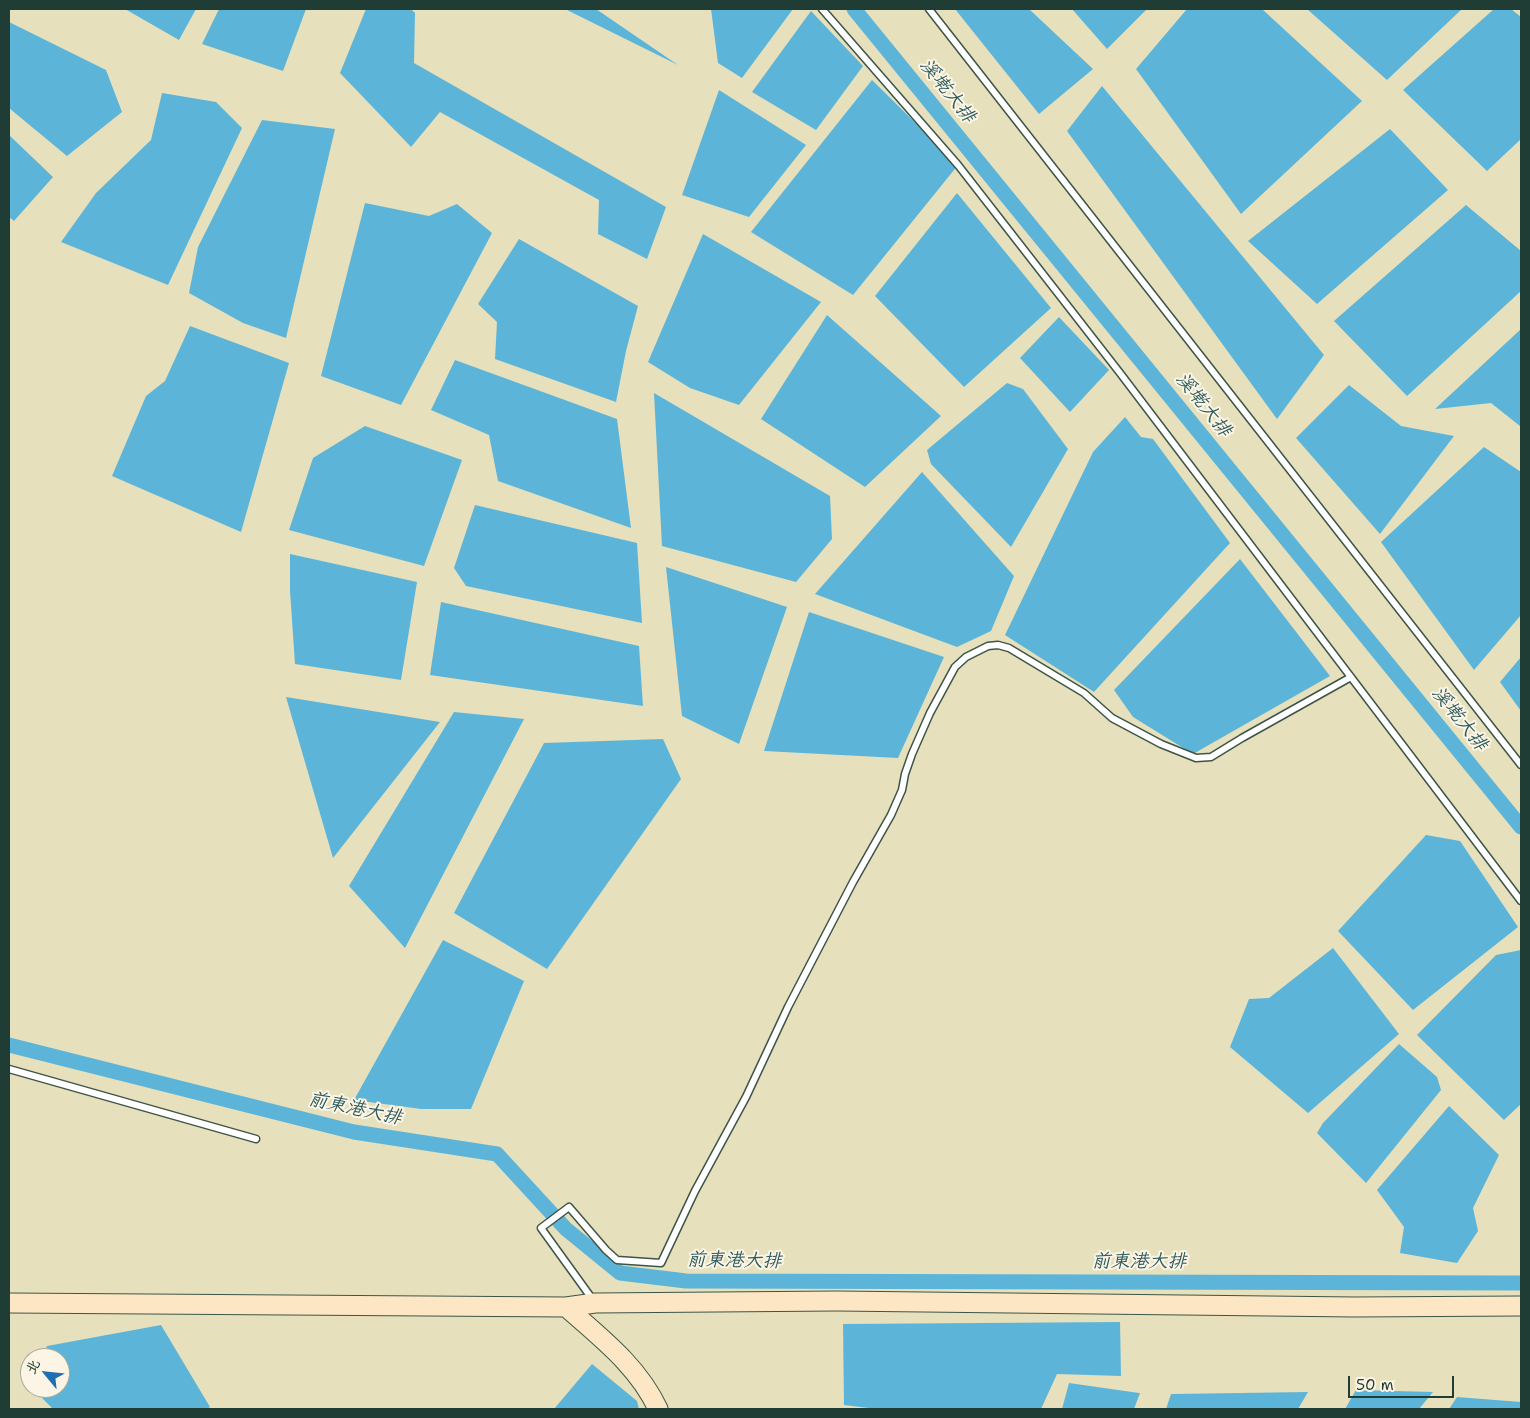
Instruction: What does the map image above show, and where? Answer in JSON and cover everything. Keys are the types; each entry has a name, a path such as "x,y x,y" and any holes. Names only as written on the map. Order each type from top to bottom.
{"street":[{"path":"9,1303 566,1307 595,1303 837,1301 1355,1307 1521,1306"},
{"path":"566,1307 627,1361 652,1395 658,1409"}],"lane":[{"path":"822,9 958,165 1126,380 1521,901"},
{"path":"929,9 1521,765"},
{"path":"595,1303 541,1228 569,1207 617,1260 661,1263 695,1191 746,1097 788,1007 891,815 902,790 912,754 930,713 954,667 966,657 988,646 998,645 1009,648 1084,693 1112,718 1161,744 1196,758 1211,757 1351,677"},
{"path":"9,1069 256,1139"}],"water":[{"path":"125,9 196,9 179,40"},
{"path":"219,9 306,9 283,71 202,44"},
{"path":"366,9 411,9 415,13 414,63 666,207 647,259 598,234 599,200 440,112 411,147 340,73"},
{"path":"565,9 596,9 678,65"},
{"path":"711,9 793,9 742,78 718,63"},
{"path":"955,9 1029,9 1093,69 1039,114"},
{"path":"1072,9 1147,9 1107,49"},
{"path":"1187,9 1262,9 1362,101 1241,214 1136,69"},
{"path":"1307,9 1462,9 1387,80"},
{"path":"1494,9 1511,9 1521,17 1521,139 1487,171 1403,90"},
{"path":"811,11 863,66 816,130 752,92"},
{"path":"9,22 106,70 122,112 67,156 9,108"},
{"path":"872,80 958,165 853,295 751,232"},
{"path":"1102,86 1324,355 1277,419 1067,131"},
{"path":"719,90 806,145 749,217 682,195"},
{"path":"162,93 216,102 242,128 168,285 61,242 96,193 151,140"},
{"path":"262,120 335,129 286,338 243,323 189,293 198,247"},
{"path":"1390,129 1448,190 1317,304 1248,241"},
{"path":"9,135 53,177 14,221 9,217"},
{"path":"957,193 1051,308 964,387 875,296"},
{"path":"365,203 429,216 457,204 492,233 401,405 321,376"},
{"path":"1466,205 1521,251 1521,291 1407,396 1334,321"},
{"path":"703,234 821,302 739,405 690,388 648,362"},
{"path":"519,239 638,306 626,351 616,402 495,359 497,322 478,304"},
{"path":"827,315 941,416 865,487 761,419"},
{"path":"1059,317 1109,370 1070,412 1020,358"},
{"path":"190,326 289,363 241,532 112,476 146,396 165,381"},
{"path":"1521,329 1520,426 1491,403 1435,409"},
{"path":"455,360 617,419 631,528 498,481 489,435 431,410"},
{"path":"1007,383 1023,389 1068,449 1011,547 931,464 927,450"},
{"path":"1349,385 1401,426 1454,436 1380,534 1296,438"},
{"path":"654,393 830,496 832,539 796,582 662,546"},
{"path":"1125,417 1141,437 1153,439 1230,543 1094,692 1005,635 1093,452"},
{"path":"365,426 462,460 424,566 289,530 313,458"},
{"path":"1484,447 1521,472 1521,615 1474,670 1381,542"},
{"path":"922,472 1014,576 991,631 957,647 815,594"},
{"path":"475,505 637,543 642,623 466,586 454,568"},
{"path":"290,554 417,582 401,680 295,664 290,591"},
{"path":"1240,559 1330,676 1193,754 1133,717 1114,690"},
{"path":"666,567 787,607 739,744 682,716"},
{"path":"441,602 639,646 643,706 430,675"},
{"path":"809,612 944,657 898,758 764,751"},
{"path":"1521,657 1521,711 1500,682"},
{"path":"286,697 440,722 333,858"},
{"path":"454,712 524,719 405,948 349,886"},
{"path":"663,739 681,779 547,969 454,913 544,743"},
{"path":"1426,835 1460,841 1518,927 1413,1010 1338,931"},
{"path":"443,940 524,981 471,1109 421,1109 354,1100"},
{"path":"1333,948 1399,1034 1308,1113 1230,1047 1249,999 1269,998"},
{"path":"1521,950 1521,1104 1504,1120 1417,1035 1496,955"},
{"path":"1399,1044 1437,1077 1441,1090 1366,1183 1317,1133 1323,1123"},
{"path":"1449,1106 1499,1155 1473,1208 1478,1231 1457,1263 1400,1253 1404,1227 1377,1190"},
{"path":"1120,1322 1121,1376 1057,1374 1041,1409 877,1409 844,1405 843,1324"},
{"path":"161,1325 210,1407 207,1409 53,1409 42,1398 70,1398 70,1348 46,1348 47,1346"},
{"path":"592,1364 637,1401 639,1409 554,1409"},
{"path":"1069,1383 1140,1393 1134,1409 1062,1409"},
{"path":"1356,1390 1433,1392 1419,1409 1345,1409"},
{"path":"1308,1392 1298,1409 1166,1409 1171,1394"},
{"path":"1457,1397 1521,1402 1521,1409 1449,1409"}],"waterway":[{"name":"溪墘大排","path":"854,9 1521,827"},
{"name":"前東港大排","path":"9,1045 354,1132 497,1154 566,1229 620,1273 686,1281 1521,1283"}]}
